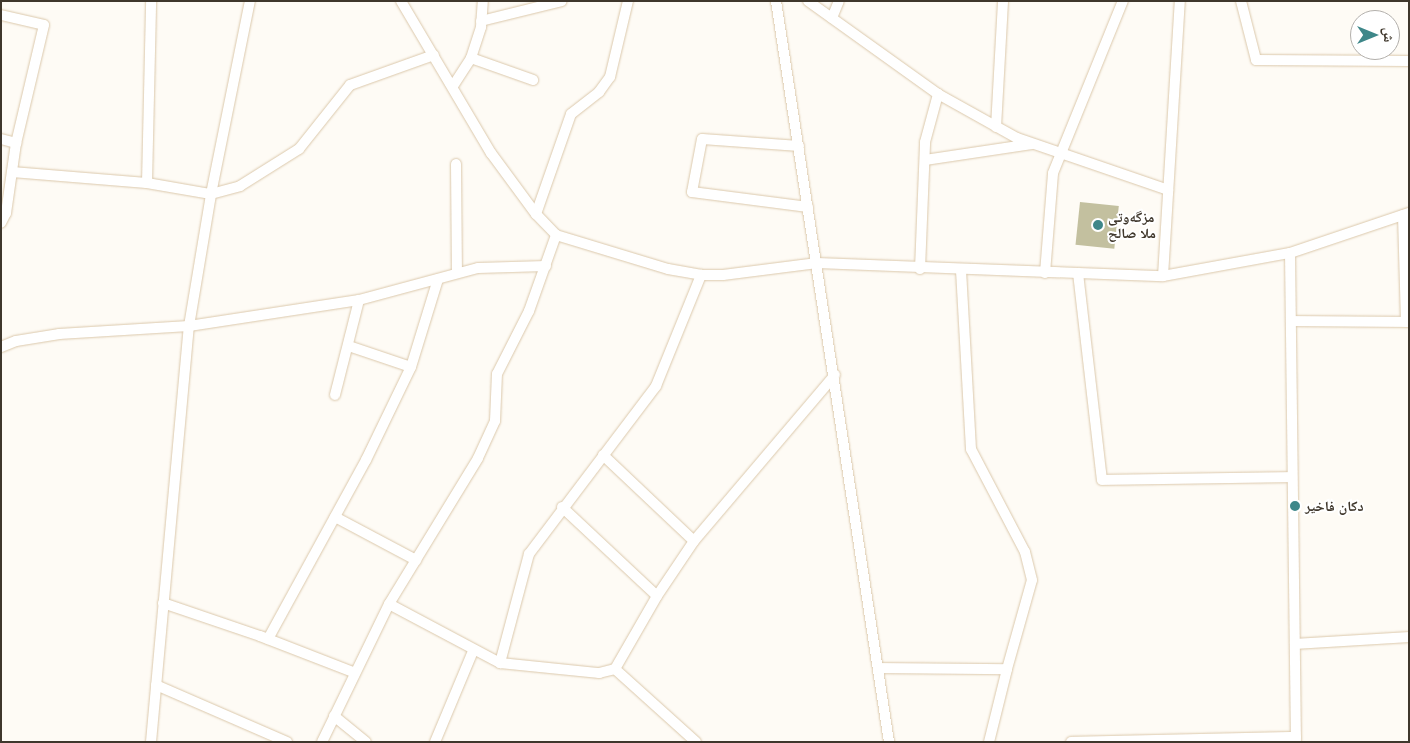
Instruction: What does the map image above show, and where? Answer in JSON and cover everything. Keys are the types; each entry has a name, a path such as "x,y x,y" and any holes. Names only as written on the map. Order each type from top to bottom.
{"street":[{"path":"148,183 151,1"},
{"path":"151,742 189,326 211,194 250,1"},
{"path":"401,1 454,86 491,153 536,214 556,235 668,269 701,275 817,263 920,269 1163,276 1290,252 1406,214 1407,322 1291,321"},
{"path":"454,86 471,58 482,20 483,1"},
{"path":"482,20 562,1"},
{"path":"536,214 571,114 599,92 610,77 628,1"},
{"path":"776,1 880,668 889,742"},
{"path":"808,1 938,94 996,127 1060,154 1168,190"},
{"path":"832,18 839,1"},
{"path":"996,127 1004,1"},
{"path":"1045,272 1053,172 1123,1"},
{"path":"1163,276 1180,1"},
{"path":"1241,1 1256,60 1409,61"},
{"path":"1,15 44,25 16,143 6,213 1,224"},
{"path":"12,172 148,183 211,194 240,186 299,149 350,85 434,55"},
{"path":"471,58 533,80"},
{"path":"920,269 925,142 938,94"},
{"path":"1,139 16,143"},
{"path":"798,146 702,139 692,192 808,207"},
{"path":"924,160 1033,144"},
{"path":"456,164 457,273"},
{"path":"322,742 353,672 388,604 478,458 495,421 497,374 529,311 556,235"},
{"path":"1071,742 1296,740 1290,252"},
{"path":"1,348 16,341 59,334 189,326 360,300 478,268 546,266"},
{"path":"961,270 971,449 1025,552 1032,580 989,742"},
{"path":"1078,273 1102,480 1292,477"},
{"path":"500,663 529,554 562,507 656,386 701,275"},
{"path":"268,639 335,517 411,367 438,278"},
{"path":"335,395 350,346 360,300"},
{"path":"350,346 411,367"},
{"path":"388,604 473,651 500,663 598,673 615,669 657,596 694,541 835,375"},
{"path":"603,455 694,541"},
{"path":"562,507 657,596"},
{"path":"335,517 416,560"},
{"path":"163,604 268,639 353,672"},
{"path":"1295,644 1409,637"},
{"path":"435,742 473,651"},
{"path":"880,668 1008,669"},
{"path":"615,669 684,738 696,742"},
{"path":"156,685 287,742"},
{"path":"334,716 366,742"}],"building":[{"name":"مزگه‌وتی ملا صالح","path":"1080,202 1119,206 1114,249 1076,245"}],"place":[{"name":"مزگه‌وتی ملا صالح","path":"1098,225"},
{"name":"دكان فاخیر","path":"1295,506"}]}
